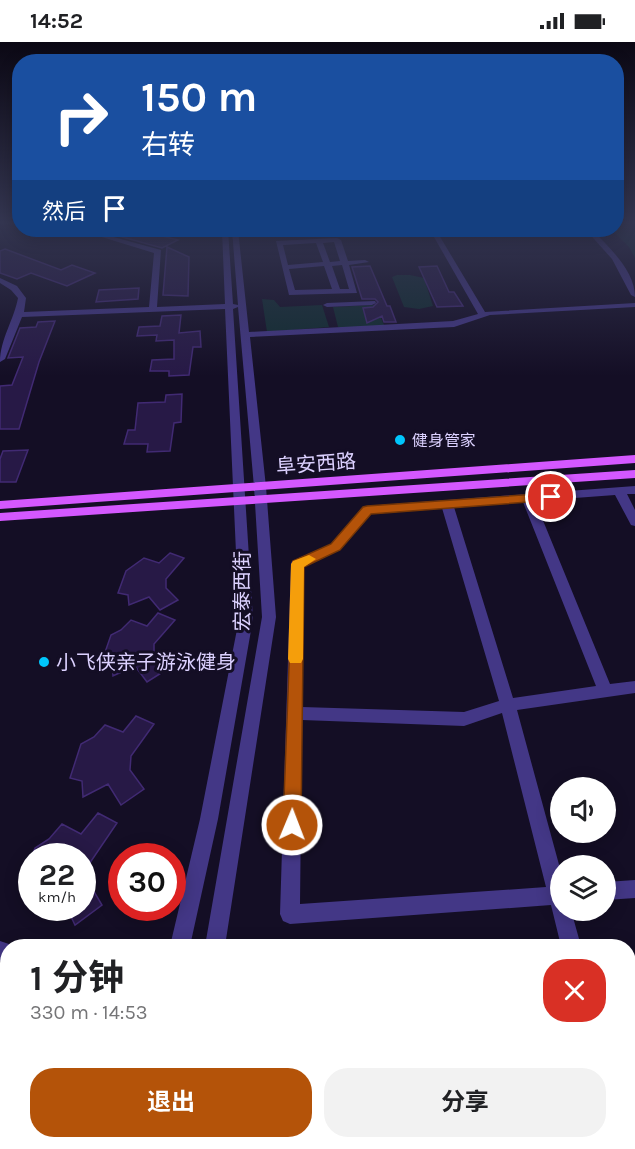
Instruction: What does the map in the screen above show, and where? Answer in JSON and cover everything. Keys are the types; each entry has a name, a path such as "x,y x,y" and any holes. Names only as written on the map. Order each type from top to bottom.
{"main road":[{"name":"阜安西路","path":"0,517 635,459"},
{"name":"阜安西路","path":"261,492 464,485 635,474"},
{"name":"阜安西路","path":"0,505 239,494"}],"street":[{"path":"153,309 156,273"},
{"name":"宏泰西街","path":"182,939 209,819 246,619 227,273"},
{"name":"宏泰西街","path":"216,939 268,617 261,492 238,273"},
{"path":"287,273 292,293 354,291 347,273"},
{"path":"330,273 337,291"},
{"path":"458,273 482,314"},
{"path":"623,273 635,295"},
{"path":"0,280 14,288 22,298 19,315 0,359"},
{"path":"322,292 331,318"},
{"path":"244,335 331,318 372,303"},
{"path":"19,315 241,305"},
{"path":"331,318 454,324 482,314 635,305"},
{"path":"464,485 471,504"},
{"path":"550,896 290,914 297,564 335,547 367,510 635,490"},
{"path":"620,491 635,522"},
{"path":"528,499 605,691"},
{"path":"447,505 508,705 550,861"},
{"path":"294,713 464,719 508,705 635,687"},
{"path":"616,890 635,889"},
{"path":"565,921 569,939"}],"green space":[{"path":"397,275 424,278 433,306 419,309 404,307 392,277"},
{"path":"262,299 274,300 280,307 322,305 329,327 267,332"},
{"path":"375,305 385,327 338,327 333,307"}],"building":[{"path":"0,273 94,273 95,273 67,286 31,273 17,279"},
{"path":"165,273 189,273 188,296 163,295"},
{"path":"354,273 373,273 396,322 384,322 382,316 367,323 363,308 373,307 378,302 375,299 362,299"},
{"path":"422,273 440,273 449,292 454,292 463,306 437,307"},
{"path":"139,288 138,299 96,302 99,290"},
{"path":"181,315 179,333 200,331 201,347 193,347 189,375 169,376 169,371 150,371 152,360 174,359 174,340 156,341 157,335 137,336 139,327 160,326 162,316"},
{"path":"55,321 39,362 19,429 0,429 0,386 12,385 23,357 8,358 20,328 36,327 38,322"},
{"path":"182,394 181,422 174,423 170,451 147,452 148,444 124,444 128,430 135,430 138,403 165,402 166,395"},
{"path":"28,450 16,482 0,482 0,459 3,451"},
{"path":"170,553 184,558 166,579 166,588 178,600 160,610 149,597 129,605 128,595 118,593 126,571 144,558 159,563"},
{"path":"158,613 175,620 154,644 154,655 166,670 147,682 135,666 113,676 112,664 102,661 111,635 121,630 131,620 147,626"},
{"path":"136,716 154,724 131,756 130,770 144,789 121,805 108,784 83,797 82,781 70,778 81,744 94,737 105,725 123,732"},
{"path":"98,813 117,823 96,854 96,843 43,843 62,824 81,834"},
{"path":"96,895 102,905 96,909"}],"slow traffic":[{"path":"295,659 297,564 309,559"}],"place":[{"name":"健身管家","path":"400,440"},
{"name":"小飞侠亲子游泳健身","path":"44,662"}],"route":[{"path":"292,825 297,564 335,547 367,510 551,497"}]}
